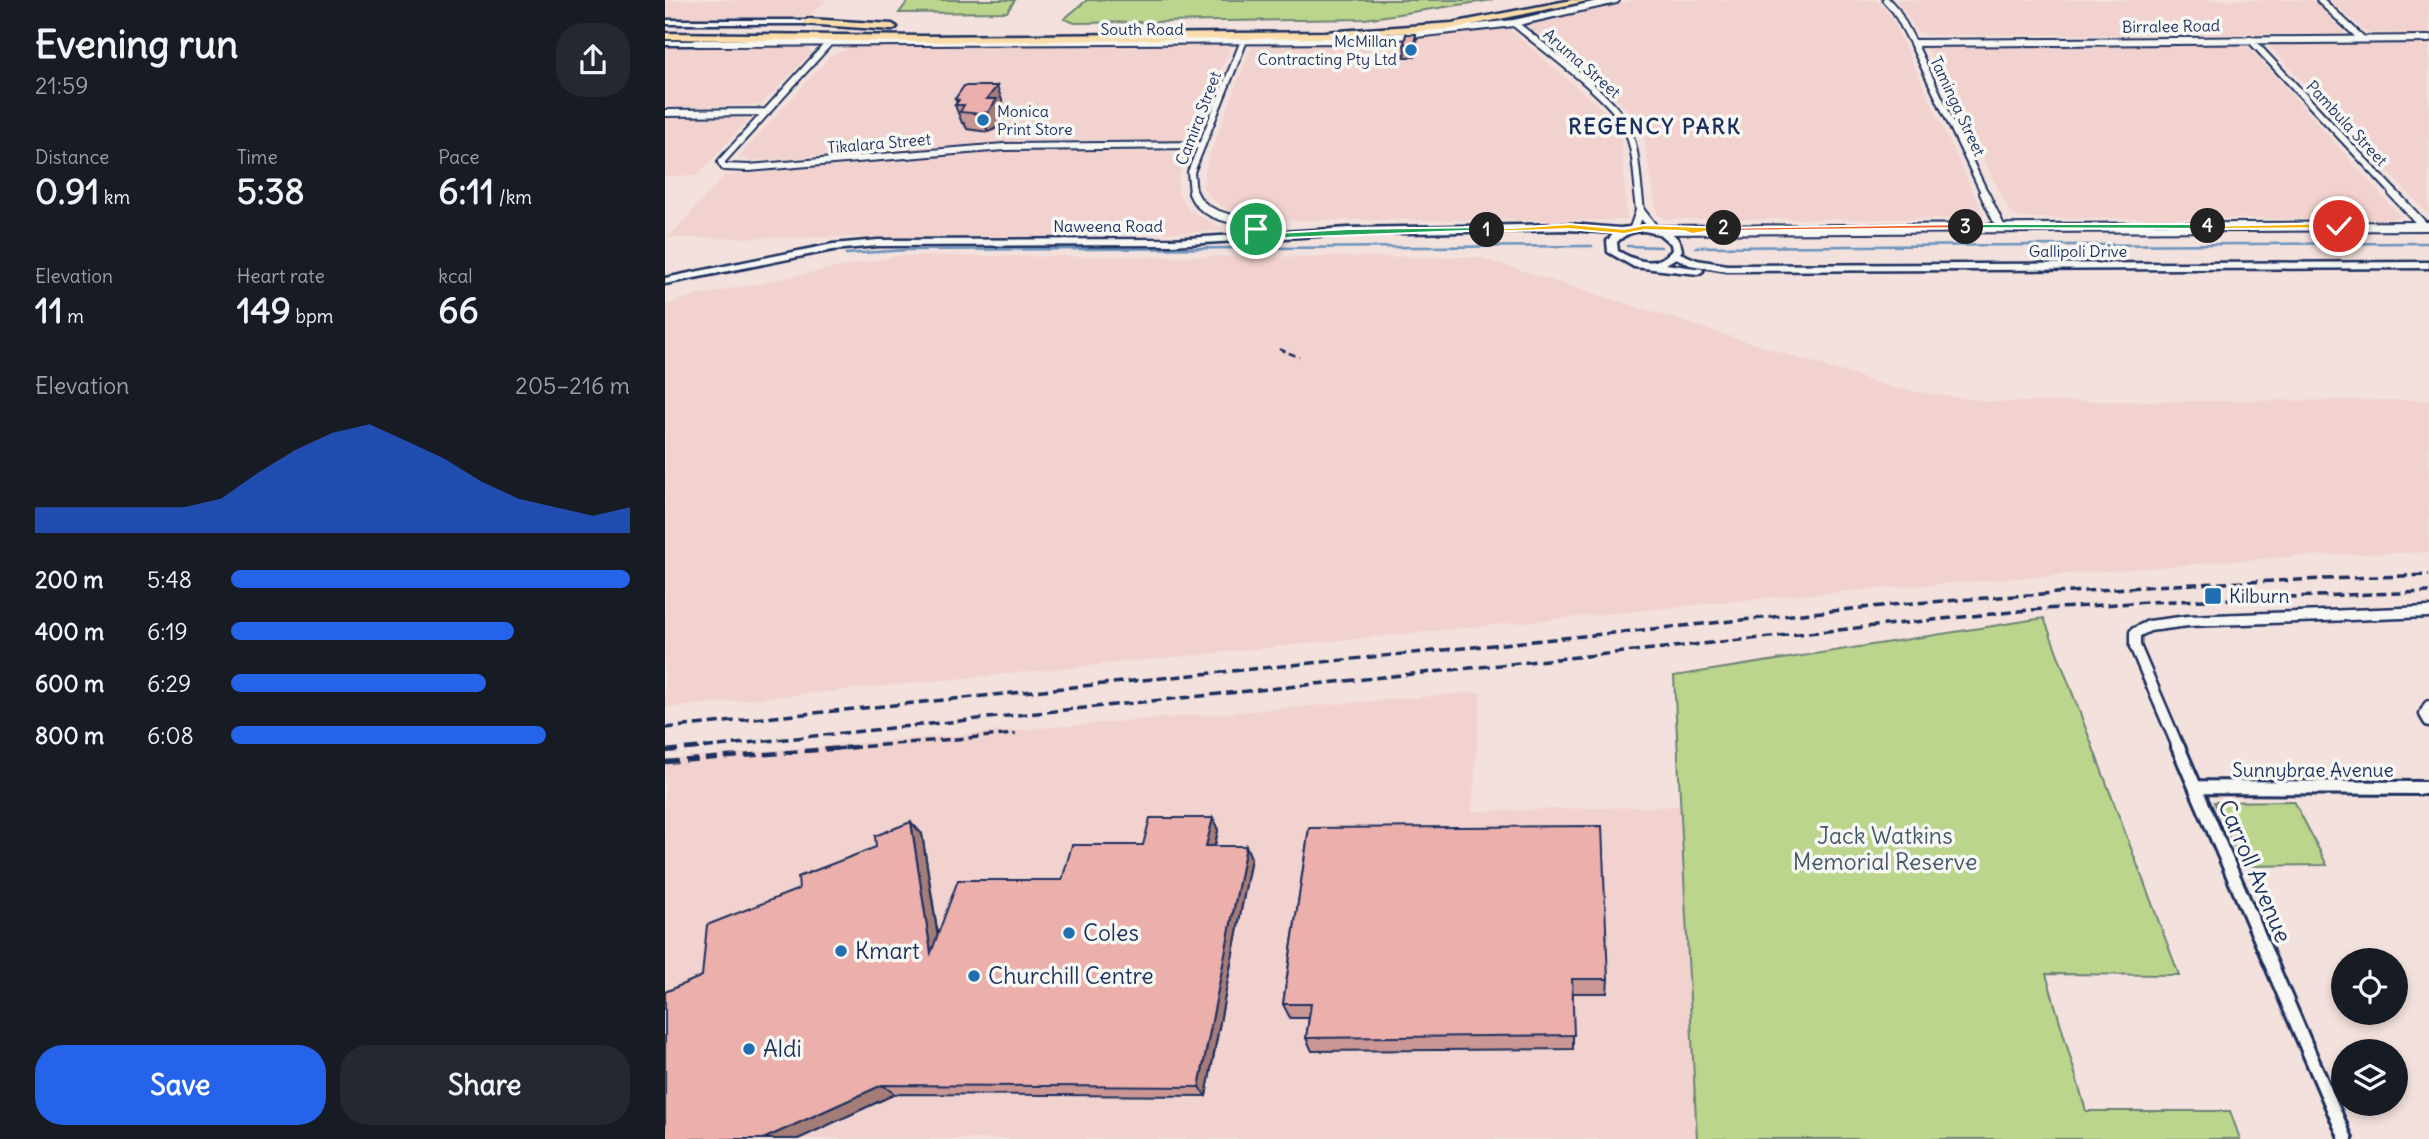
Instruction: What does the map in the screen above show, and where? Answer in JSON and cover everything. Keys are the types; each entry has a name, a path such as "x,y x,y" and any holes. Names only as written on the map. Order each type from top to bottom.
{"highway":[{"path":"665,29 1132,33 1373,27 1493,13 1560,0"},
{"path":"696,43 1244,37 1390,32 1509,17 1587,0"},
{"path":"808,22 952,31"},
{"path":"665,36 923,39"}],"street":[{"name":"South Road","path":"665,43 1243,43 1362,40 1514,23 1616,0"},
{"name":"Taminga Street","path":"1886,0 1896,11 1913,43 2000,226"},
{"path":"2321,0 2362,39"},
{"path":"665,22 808,22"},
{"name":"Aruma Street","path":"1514,23 1606,101 1623,120 1635,152 1640,211 1629,230"},
{"name":"Pambula Street","path":"2250,39 2426,226"},
{"name":"Birralee Road","path":"1913,43 2429,39"},
{"name":"Camira Street","path":"1243,43 1191,172 1193,196 1208,211 1236,222 1252,224 1257,237"},
{"name":"Tikalara Street","path":"828,44 721,162 724,167 749,168 1004,147 1202,145"},
{"path":"665,113 767,112"},
{"path":"1640,211 1656,230 1686,229 1691,232"},
{"path":"1236,222 1239,238"},
{"path":"1654,265 1691,232 1710,229 2426,226"},
{"name":"Naweena Road","path":"665,281 854,245 1239,238 1387,230 1569,227 1656,230"},
{"name":"Naweena Road","path":"1555,229 1612,243"},
{"path":"1612,243 1629,230"},
{"name":"Gallipoli Drive","path":"1656,230 1694,263 1727,268 2429,265"},
{"name":"Gallipoli Drive","path":"1612,243 1613,252 1625,261 1699,271 1719,272 1727,268"},
{"name":"Carroll Avenue","path":"2346,1139 2135,646 2134,634 2149,626 2188,621 2429,612"},
{"path":"2429,706 2425,714 2429,721"},
{"name":"Sunnybrae Avenue","path":"2196,787 2429,788"}],"shaded area":[{"path":"665,0 826,0 810,16 665,17"},
{"path":"1635,0 1876,0 1890,15 1984,215 1977,219 1664,219 1657,214 1644,135 1636,119 1614,96 1529,27 1531,23"},
{"path":"1896,0 2312,0 2344,31 2343,34 1928,35 1917,31"},
{"path":"2330,0 2429,0 2429,34 2367,33"},
{"path":"1508,28 1610,116 1621,141 1627,220 1263,220 1224,208 1212,199 1203,187 1206,165 1250,49 1255,46 1363,44"},
{"path":"2274,44 2429,44 2429,215 2270,47"},
{"path":"1222,45 1230,49 1192,136 1184,140 1032,140 750,161 738,158 830,56 858,46"},
{"path":"804,46 812,52 761,105 665,108 665,48"},
{"path":"2248,46 2400,216 2392,219 2020,218 2011,214 1926,48"},
{"path":"665,118 748,120 697,176 665,176"},
{"path":"990,152 1181,152 1187,157 1178,178 1178,193 1189,210 1222,228 1222,231 1082,236 668,238 724,176"},
{"path":"896,256 1479,257 1896,389 1991,402 2429,400 2429,552 2298,556 1775,597 665,708 665,306 685,298"},
{"path":"1481,692 1472,811 1679,806 1697,1139 665,1139 665,759"}],"green space":[{"path":"909,0 1015,0 1007,12 899,13"},
{"path":"1087,0 1492,0 1365,19 1075,23 1064,19"},
{"name":"Jack Watkins Memorial Reserve","path":"2044,618 2179,975 2046,974 2086,1111 2230,1111 2240,1139 1697,1139 1674,676"},
{"path":"2294,801 2327,865 2243,866 2214,802"}],"building":[{"path":"1406,34 1416,34 1414,44 1404,44"},
{"path":"964,86 997,86 987,99 997,99 988,112 960,112 964,105 955,105 959,100 955,99"},
{"name":"Churchill Centre","path":"1150,818 1213,818 1206,846 1246,846 1199,1087 882,1085 763,1139 665,1139 665,992 702,976 707,925 799,889 798,877 876,847 875,836 911,822 931,953 958,880 1062,880 1072,845 1143,845"},
{"path":"1602,826 1608,979 1572,979 1574,1035 1306,1038 1311,1004 1283,1004 1309,828"}],"waterway":[{"path":"1696,247 2429,243"},
{"path":"846,254 907,250 1592,246"},
{"path":"1627,246 1661,247"}],"railway":[{"path":"1279,349 1299,357"},
{"path":"665,728 1901,604 2170,585 2429,575"},
{"path":"689,749 2030,610 2147,602 2429,592"},
{"path":"834,749 1016,734"},
{"path":"665,751 706,747"},
{"path":"665,762 856,747"}],"place":[{"name":"McMillan Contracting Pty Ltd","path":"1411,50"},
{"name":"Monica Print Store","path":"983,120"},
{"name":"Kilburn","path":"2213,596"},
{"name":"Coles","path":"1069,933"},
{"name":"Kmart","path":"841,951"},
{"name":"Churchill Centre","path":"974,976"},
{"name":"Aldi","path":"749,1049"}],"district":[{"name":"REGENCY PARK","path":"1655,127"}],"route":[{"path":"1256,229 1257,237 1348,231 1569,227 1624,231 1634,228 1686,229 1692,232 1710,229 2000,226 2339,226"}]}
